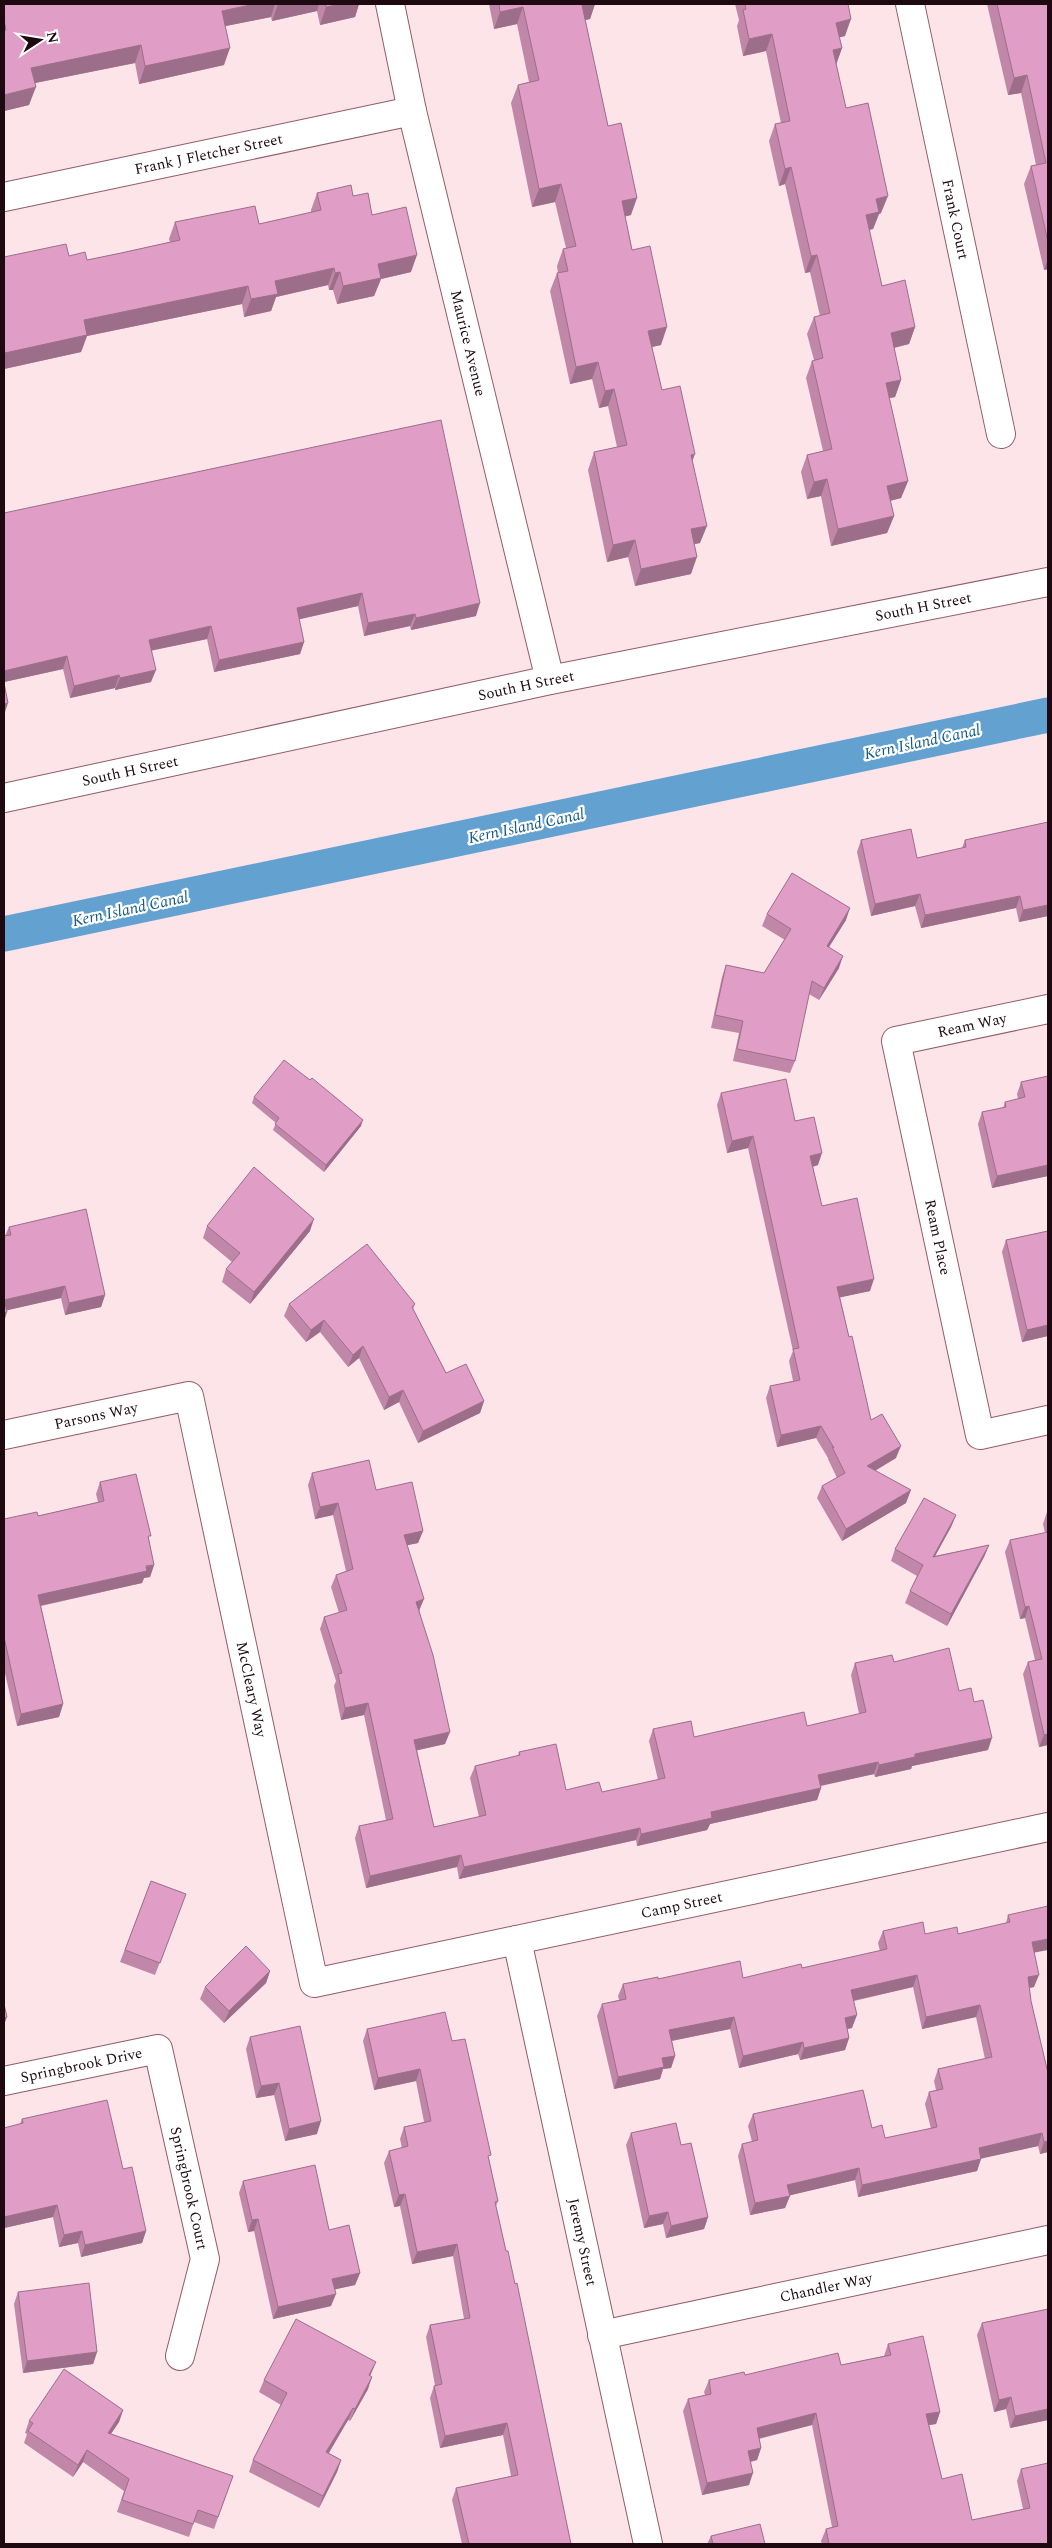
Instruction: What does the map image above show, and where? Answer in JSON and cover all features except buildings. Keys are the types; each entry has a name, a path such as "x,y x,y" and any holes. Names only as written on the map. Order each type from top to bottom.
{"street":[{"name":"Maurice Avenue","path":"390,4 412,111 550,680"},
{"name":"Frank Court","path":"910,4 1001,434"},
{"name":"Frank J Fletcher Street","path":"4,197 412,111"},
{"name":"South H Street","path":"4,798 550,680 1048,582"},
{"name":"Ream Way","path":"896,1041 1048,1009"},
{"name":"Ream Place","path":"896,1041 980,1435 1048,1420"},
{"name":"Parsons Way","path":"4,1435 189,1396"},
{"name":"McCleary Way","path":"189,1396 314,1983"},
{"name":"Camp Street","path":"314,1983 1048,1827"},
{"name":"Jeremy Street","path":"517,1940 648,2544"},
{"name":"Springbrook Drive","path":"4,2081 158,2049"},
{"name":"Springbrook Court","path":"158,2049 206,2259 180,2356"},
{"name":"Chandler Way","path":"602,2335 1048,2240"}],"waterway":[{"name":"Kern Island Canal","path":"4,934 1048,715"}]}
